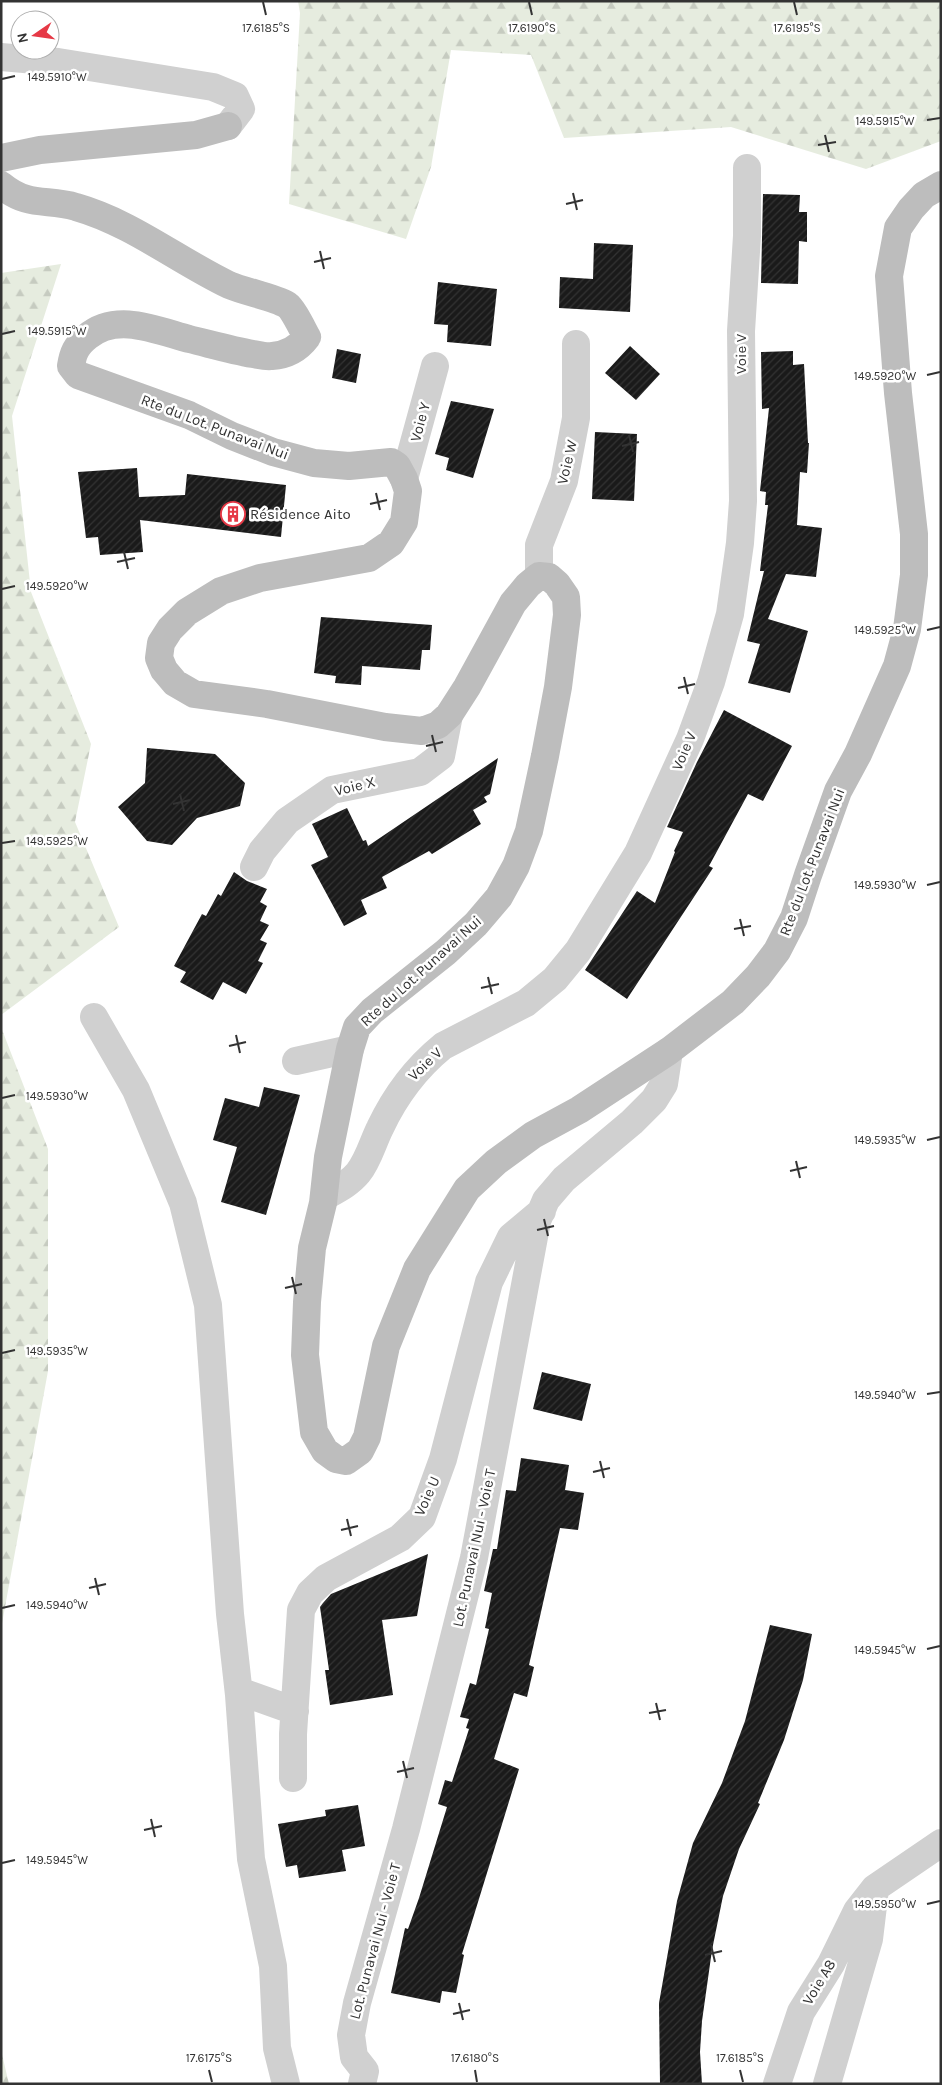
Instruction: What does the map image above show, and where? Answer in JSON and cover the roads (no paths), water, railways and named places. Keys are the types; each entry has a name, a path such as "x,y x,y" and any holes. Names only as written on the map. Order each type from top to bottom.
{"main road":[{"path":"1,158 40,150 196,135 228,126"},
{"name":"Rte du Lot. Punavai Nui","path":"1,185 14,195 34,202 75,206 126,226 180,260 231,286 288,305 307,337 300,346 293,350 270,357 146,327 114,324 103,326 79,344 73,353 71,366 78,375 189,415 232,436 273,452 314,463 349,466 392,462 397,466 404,479"},
{"name":"Rte du Lot. Punavai Nui","path":"539,576 549,577 557,584 566,597 567,615 558,687 545,756 529,831 516,866 499,897 476,924 446,952 372,1011 357,1027 350,1049 328,1157 324,1198 312,1248 305,1355 314,1432 325,1451 336,1459 346,1461 360,1451 367,1437 386,1346 417,1269 467,1189 496,1162 533,1135 579,1110 669,1051 733,1002 758,976 777,950 794,918 838,791 858,754 897,666 907,629 914,576 914,534 898,393 889,276 898,228 924,194 941,185"},
{"path":"404,479 408,491 404,522 391,543 369,558 260,578 221,591 187,612 170,628 161,643 159,658 164,670 175,683 194,694 267,704 385,727 422,731 438,725 449,715 467,687 513,603 528,585 539,576"}],"street":[{"path":"1,57 58,62 213,87 235,96 241,109 228,126"},
{"name":"Voie V","path":"324,1198 348,1183 359,1171 381,1124 406,1083 432,1055 443,1046 526,1003 556,979 578,951 638,853 690,739 711,682 730,614 740,543 743,501 741,331 747,236 747,168"},
{"name":"Voie W","path":"539,576 539,545 564,480 576,418 576,344"},
{"name":"Voie Y","path":"404,479 435,366"},
{"name":"Voie X","path":"254,867 262,851 287,821 332,790 420,772 437,760 441,756 449,715"},
{"path":"94,1017 136,1090 184,1203 208,1305 230,1614 239,1691 251,1860 273,1966 277,2048 286,2084"},
{"path":"296,1060 350,1049"},
{"name":"Lot. Punavai Nui - Voie T","path":"362,2084 365,2070 354,2057 351,2034 357,2003 406,1829 472,1567 538,1222 546,1200 564,1179 632,1122 654,1100 664,1084 669,1051"},
{"name":"Voie U","path":"293,1778 301,1610 310,1593 326,1578 400,1538 422,1517 443,1459 489,1282 511,1237 542,1211"},
{"path":"239,1691 295,1711"},
{"name":"Voie A8","path":"777,2084 801,2012 831,1964 857,1911 875,1888 941,1843"},
{"name":"Voie A8","path":"827,2084 870,1939 875,1888"}],"place":[{"name":"Résidence Aito","path":"233,514"}]}
